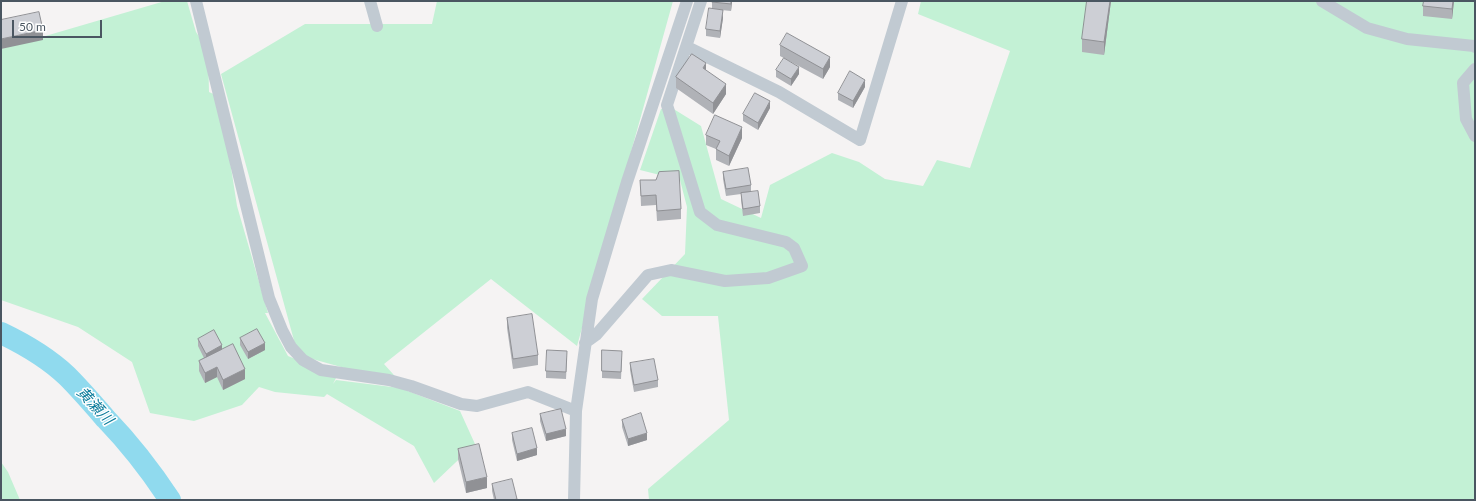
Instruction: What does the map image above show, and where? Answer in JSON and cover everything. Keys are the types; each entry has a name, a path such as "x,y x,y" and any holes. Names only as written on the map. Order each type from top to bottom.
{"street":[{"path":"196,1 269,298 282,330 291,347 298,355 303,360 321,370 389,380 411,386 461,404 477,406 528,392 576,412"},
{"path":"370,1 377,26"},
{"path":"574,500 576,412 592,299 627,182 687,1"},
{"path":"585,343 596,335 648,275 671,270 725,281 768,278 802,266 794,248 786,242 717,225 700,212 667,105 701,1"},
{"path":"687,47 779,92 860,140 902,1"},
{"path":"1322,1 1367,28 1407,39 1474,46 1475,48"},
{"path":"1475,69 1463,83 1466,119 1475,136"}],"green space":[{"path":"165,1 187,1 196,32 208,50 209,92 220,97 237,206 268,313 265,313 288,356 337,376 333,384 336,380 400,388 460,411 475,444 434,483 414,446 327,394 324,397 275,392 259,387 242,405 194,421 150,413 132,362 78,327 1,300 1,49"},
{"path":"437,1 673,1 577,346 491,279 384,364 402,384 298,355 221,74 305,24 432,24"},
{"path":"921,1 1475,1 1475,500 649,500 648,489 729,420 718,316 662,316 642,299 685,254 687,207 680,180 640,170 661,109 672,108 701,126 721,199 761,218 770,185 832,153 859,162 885,179 923,186 937,160 970,168 1010,51 918,14"},
{"path":"1,462 8,472 20,500 1,500"}],"building":[{"path":"731,1 731,4 712,2"},
{"path":"1087,1 1110,1 1104,42 1082,39"},
{"path":"1424,1 1453,1 1452,9 1423,6"},
{"path":"709,8 723,10 720,31 706,29"},
{"path":"39,12 43,30 1,39 1,20"},
{"path":"787,33 830,57 823,69 780,45"},
{"path":"692,54 706,63 703,68 726,84 713,103 676,77"},
{"path":"784,58 799,67 791,79 776,70"},
{"path":"850,71 865,80 853,101 838,93"},
{"path":"755,93 770,101 758,123 743,114"},
{"path":"715,115 742,127 729,156 716,149 720,141 706,135"},
{"path":"748,168 751,185 726,189 723,172"},
{"path":"679,171 681,209 657,211 656,195 641,196 640,180 656,180 659,172"},
{"path":"758,191 760,206 743,209 741,193"},
{"path":"532,314 538,355 513,359 507,318"},
{"path":"257,329 265,343 248,352 240,338"},
{"path":"214,330 222,345 206,354 198,339"},
{"path":"233,344 245,369 223,380 217,367 205,373 199,361"},
{"path":"547,350 567,351 566,372 546,371"},
{"path":"602,350 622,351 621,372 602,371"},
{"path":"654,359 658,380 634,385 630,363"},
{"path":"561,409 566,429 546,434 540,414"},
{"path":"641,413 647,433 628,439 622,420"},
{"path":"532,428 537,448 517,454 512,433"},
{"path":"479,444 487,477 466,482 458,449"},
{"path":"512,479 517,499 496,500 492,484"}],"waterway":[{"name":"黄瀬川","path":"1,333 36,352 67,376 132,448 170,500"}]}
